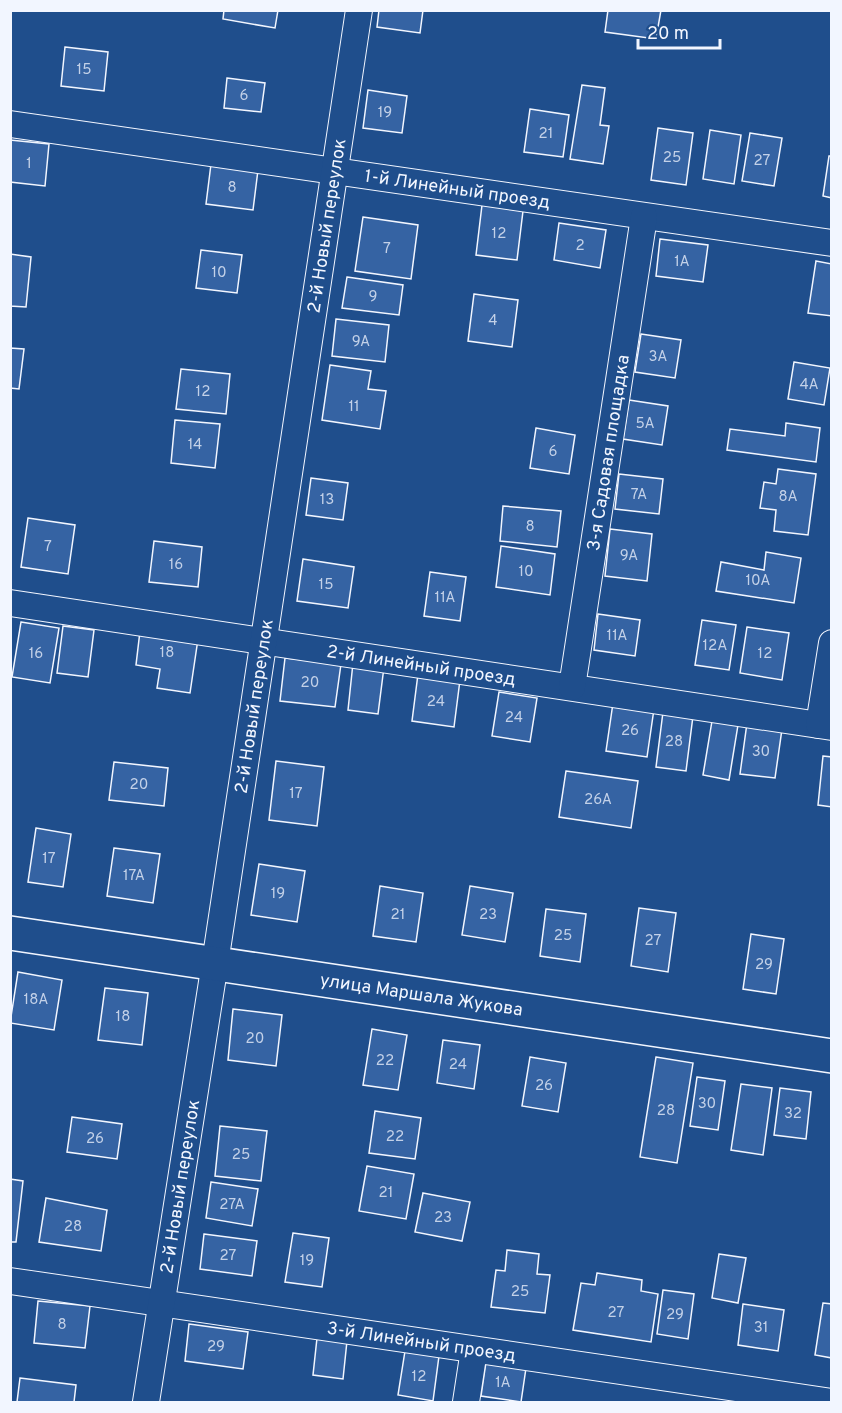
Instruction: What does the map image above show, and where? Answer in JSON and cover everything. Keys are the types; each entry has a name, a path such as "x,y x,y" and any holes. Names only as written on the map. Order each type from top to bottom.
{"main road":[{"name":"улица Маршала Жукова","path":"10,933 831,1056"}],"street":[{"name":"2-й Новый переулок","path":"146,1402 215,963 359,10"},
{"name":"1-й Линейный проезд","path":"10,124 831,243"},
{"name":"3-я Садовая площадка","path":"572,687 644,217"},
{"name":"2-й Линейный проезд","path":"10,603 825,726"},
{"path":"825,726 831,643"},
{"name":"3-й Линейный проезд","path":"10,1281 474,1350 708,1394 831,1402"},
{"path":"466,1402 474,1350"}],"building":[{"path":"224,10 278,10 275,28 223,19"},
{"path":"379,10 423,10 420,33 377,27"},
{"path":"608,10 661,10 656,39 605,32"},
{"path":"65,47 108,52 104,91 61,86"},
{"path":"227,78 265,83 261,112 224,108"},
{"path":"582,85 605,88 600,125 609,126 603,164 570,159"},
{"path":"368,90 407,96 402,133 363,128"},
{"path":"530,109 569,115 563,157 524,152"},
{"path":"658,128 693,133 686,185 651,180"},
{"path":"710,130 741,135 734,184 703,179"},
{"path":"750,133 782,138 774,186 742,181"},
{"path":"10,140 49,144 45,186 10,182"},
{"path":"829,156 832,156 832,198 823,196"},
{"path":"211,164 258,170 253,210 206,204"},
{"path":"482,205 523,211 517,260 476,255"},
{"path":"363,217 418,225 411,279 355,271"},
{"path":"559,223 606,230 600,268 554,260"},
{"path":"660,239 708,245 703,282 656,276"},
{"path":"201,250 242,255 237,293 196,288"},
{"path":"10,254 31,257 26,307 10,306"},
{"path":"816,261 832,264 832,316 808,313"},
{"path":"347,277 403,285 399,315 342,308"},
{"path":"474,294 518,300 512,347 468,341"},
{"path":"336,319 389,325 385,362 332,356"},
{"path":"641,334 681,340 675,378 635,372"},
{"path":"10,348 24,349 19,389 10,388"},
{"path":"794,362 830,368 824,405 788,399"},
{"path":"330,365 371,371 368,389 386,391 380,429 322,420"},
{"path":"181,369 230,374 226,414 176,409"},
{"path":"629,400 668,406 662,445 623,439"},
{"path":"175,420 220,424 215,468 171,463"},
{"path":"786,423 820,428 816,462 727,450 730,429 785,436"},
{"path":"536,428 575,435 569,474 530,468"},
{"path":"778,469 816,474 808,535 774,531 776,510 760,508 764,482 776,484"},
{"path":"619,474 663,479 659,514 615,509"},
{"path":"311,478 348,483 343,520 306,515"},
{"path":"503,506 561,511 557,547 500,541"},
{"path":"28,518 75,525 68,574 21,567"},
{"path":"610,529 652,534 647,581 605,576"},
{"path":"154,541 202,547 198,587 149,582"},
{"path":"501,546 555,554 550,595 496,587"},
{"path":"766,552 801,558 794,603 716,591 721,562 764,570"},
{"path":"303,559 354,567 348,608 297,601"},
{"path":"430,572 466,577 460,621 424,616"},
{"path":"598,614 640,620 635,656 594,650"},
{"path":"702,620 736,625 729,670 695,665"},
{"path":"21,622 59,628 50,683 12,677"},
{"path":"63,626 94,630 88,677 57,673"},
{"path":"747,627 789,633 782,680 740,673"},
{"path":"140,631 198,639 190,693 157,688 160,669 136,665"},
{"path":"285,658 341,664 335,707 280,701"},
{"path":"353,663 384,667 378,714 348,710"},
{"path":"418,674 460,680 454,727 412,721"},
{"path":"499,692 537,698 530,742 492,736"},
{"path":"613,703 654,709 647,757 606,751"},
{"path":"663,712 693,716 686,771 656,767"},
{"path":"712,721 738,725 729,780 703,775"},
{"path":"747,723 782,729 775,778 740,774"},
{"path":"823,756 832,757 832,807 818,805"},
{"path":"276,761 324,767 317,826 269,820"},
{"path":"114,762 168,768 164,806 109,800"},
{"path":"566,771 638,781 631,828 559,817"},
{"path":"36,828 71,834 63,887 28,882"},
{"path":"114,848 160,854 153,903 107,896"},
{"path":"259,864 305,871 297,922 251,915"},
{"path":"380,886 423,893 416,942 373,936"},
{"path":"470,886 513,893 505,942 462,935"},
{"path":"639,908 676,913 668,972 631,966"},
{"path":"546,909 586,914 580,962 540,956"},
{"path":"751,934 784,939 776,994 743,989"},
{"path":"18,972 62,980 54,1030 10,1023"},
{"path":"105,988 148,993 142,1045 98,1040"},
{"path":"233,1009 282,1015 276,1066 228,1060"},
{"path":"372,1029 407,1035 398,1090 363,1085"},
{"path":"443,1040 480,1045 474,1089 437,1083"},
{"path":"530,1057 566,1063 558,1112 522,1106"},
{"path":"656,1057 693,1063 677,1163 640,1157"},
{"path":"697,1077 725,1081 718,1130 690,1126"},
{"path":"741,1084 772,1088 763,1155 731,1150"},
{"path":"780,1088 811,1092 806,1139 774,1135"},
{"path":"375,1111 421,1118 415,1159 369,1153"},
{"path":"72,1117 122,1124 117,1159 67,1152"},
{"path":"220,1126 267,1131 261,1181 215,1176"},
{"path":"367,1166 414,1174 406,1219 359,1211"},
{"path":"10,1179 23,1181 16,1242 10,1242"},
{"path":"211,1182 258,1189 252,1226 206,1218"},
{"path":"423,1193 470,1202 462,1241 415,1232"},
{"path":"46,1198 107,1210 101,1251 39,1242"},
{"path":"293,1233 329,1238 322,1287 285,1282"},
{"path":"204,1234 257,1241 252,1276 200,1269"},
{"path":"507,1250 539,1254 537,1274 550,1275 545,1313 491,1307 496,1270 505,1271"},
{"path":"719,1254 746,1258 738,1303 712,1298"},
{"path":"597,1273 642,1280 641,1291 658,1294 651,1342 573,1330 581,1283 595,1285"},
{"path":"663,1290 694,1294 688,1339 657,1334"},
{"path":"38,1301 90,1306 85,1348 34,1343"},
{"path":"823,1303 832,1304 832,1358 815,1355"},
{"path":"743,1304 784,1310 778,1351 738,1345"},
{"path":"189,1324 248,1332 243,1369 185,1361"},
{"path":"317,1338 347,1341 343,1379 313,1375"},
{"path":"405,1351 439,1356 433,1401 398,1395"},
{"path":"486,1362 526,1368 521,1402 481,1396"},
{"path":"20,1378 76,1385 74,1402 17,1402"}]}
